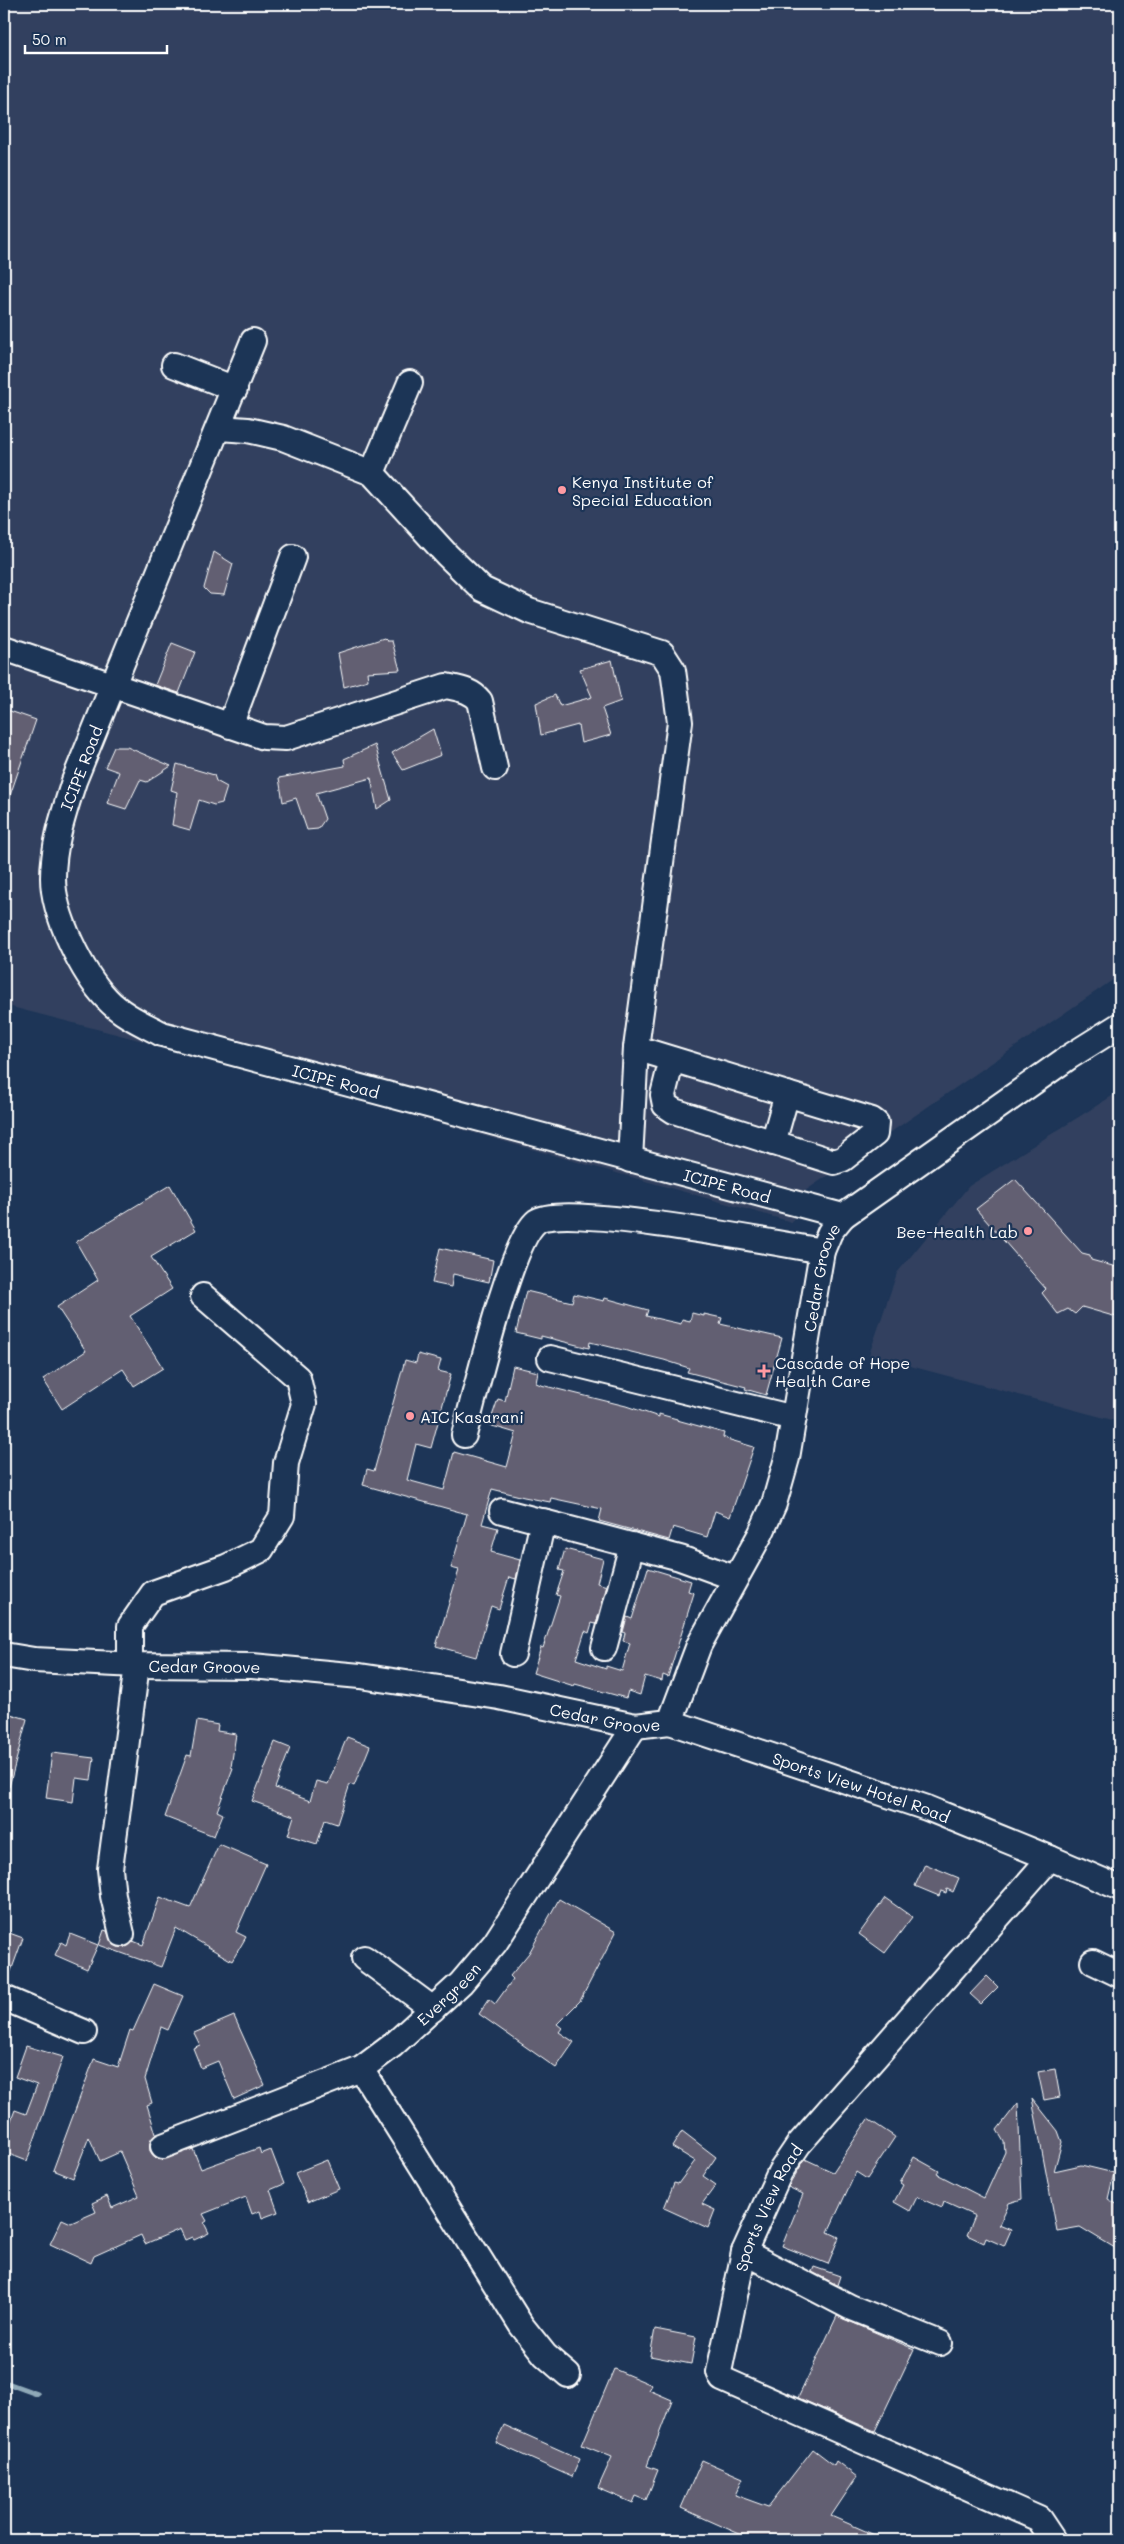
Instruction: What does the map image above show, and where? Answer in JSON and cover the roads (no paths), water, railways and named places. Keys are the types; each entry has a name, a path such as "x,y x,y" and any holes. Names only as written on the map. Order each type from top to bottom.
{"street":[{"name":"ICIPE Road","path":"253,342 71,790 58,834 53,879 62,919 74,950 106,999 127,1016 162,1034 844,1216"},
{"path":"174,365 235,389"},
{"path":"372,473 410,383"},
{"path":"219,428 248,430 283,438 372,473 447,555 482,589 529,611 662,653 673,670 680,722 636,1048 630,1160"},
{"path":"230,726 293,557"},
{"path":"4,648 264,737 286,738 446,686 474,694 480,702 495,768"},
{"path":"844,1216 1069,1057 1120,1025"},
{"path":"636,1048 872,1120 876,1123 875,1134 838,1162 674,1111 665,1105 663,1095 672,1059"},
{"path":"773,1143 787,1094"},
{"path":"464,1435 506,1284 519,1247 537,1220 548,1216 589,1216 761,1240 822,1251"},
{"name":"Cedar Groove","path":"4,1656 34,1660 133,1664 252,1666 360,1676 499,1697 635,1726 670,1722 699,1645 761,1533 774,1504 787,1458 822,1251 830,1232 844,1216"},
{"path":"122,1934 113,1896 110,1869 133,1664 130,1626 154,1593 226,1567 261,1550 282,1516 286,1463 304,1404 298,1378 203,1296"},
{"path":"550,1358 794,1418"},
{"path":"502,1511 680,1558 735,1578"},
{"path":"512,1654 543,1521"},
{"path":"604,1648 632,1545"},
{"name":"Sports View Hotel Road","path":"670,1722 927,1808 1050,1858"},
{"name":"Evergreen","path":"163,2146 361,2069 393,2045 461,1983 495,1943 635,1726"},
{"path":"1050,1858 1120,1888"},
{"name":"Sports View Road","path":"1050,1858 794,2152 780,2172 744,2252 719,2372 722,2379 1038,2519 1052,2540"},
{"path":"364,1958 433,2009"},
{"path":"1093,1962 1120,1975"},
{"path":"4,1998 84,2032"},
{"path":"361,2069 521,2325 545,2355 568,2375"},
{"path":"744,2252 850,2307 940,2343"}],"waterway":[{"path":"4,2382 37,2394"}],"place":[{"name":"Kenya Institute of Special Education","path":"562,490"},
{"name":"Bee-Health Lab","path":"1028,1231"},
{"name":"Cascade of Hope Health Care","path":"764,1371"},
{"name":"AIC Kasarani","path":"410,1416"}]}
